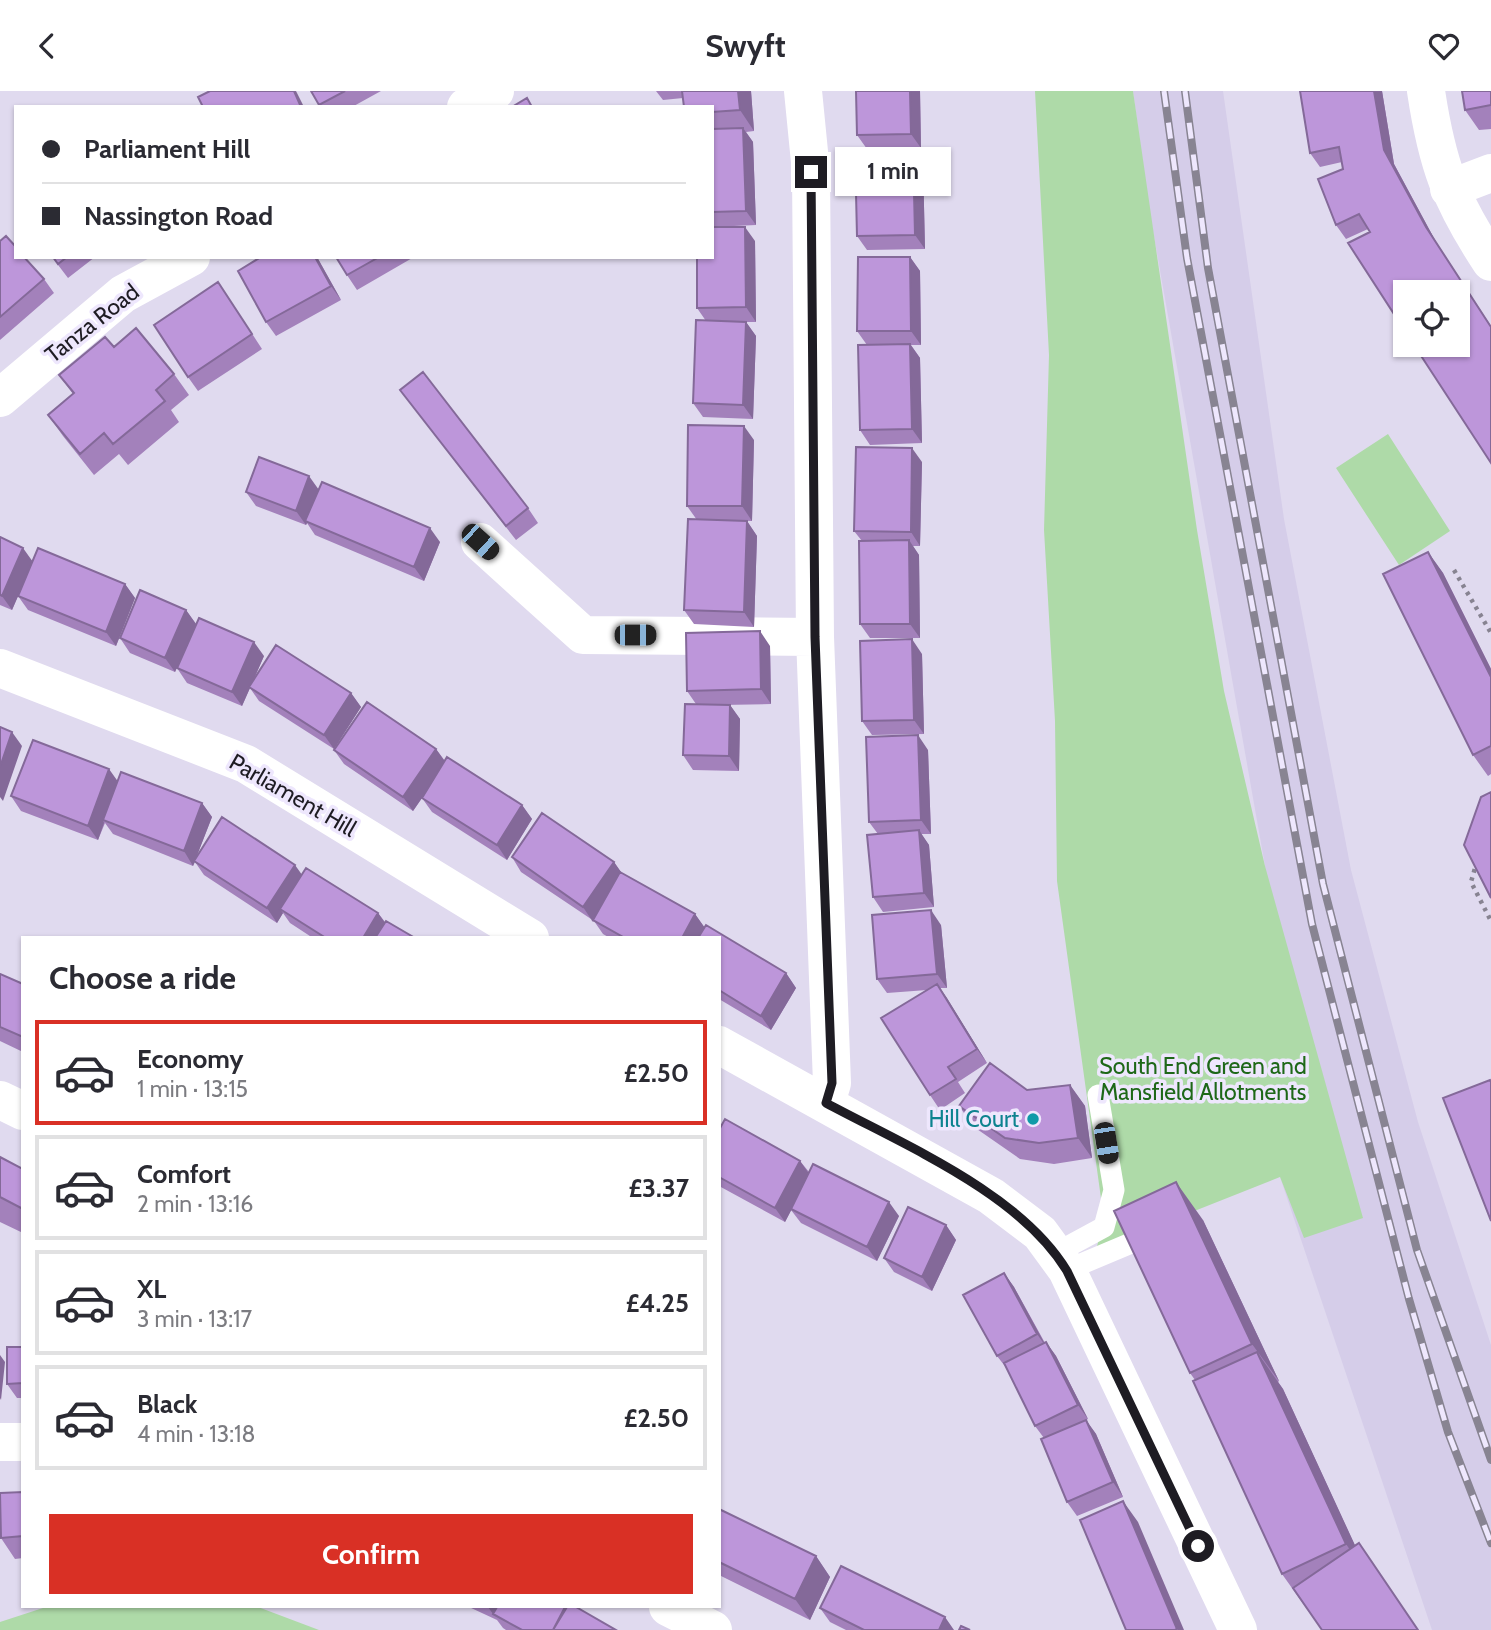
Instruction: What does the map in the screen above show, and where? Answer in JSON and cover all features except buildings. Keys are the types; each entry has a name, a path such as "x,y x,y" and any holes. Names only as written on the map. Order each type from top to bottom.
{"street":[{"path":"470,105 495,91"},
{"path":"803,91 811,172 815,637 832,1083 826,1103"},
{"path":"1426,91 1433,141 1449,189 1461,217 1491,262"},
{"path":"1449,189 1491,173"},
{"name":"Tanza Road","path":"0,398 123,295 187,259"},
{"path":"480,542 583,635 815,637"},
{"name":"Parliament Hill","path":"0,668 246,764 527,936"},
{"path":"721,1046 992,1196 1017,1213 1061,1262 1238,1630"},
{"path":"0,1100 21,1110"},
{"path":"0,1441 21,1442"},
{"path":"670,1608 713,1630"}],"lane":[{"path":"1061,1262 1104,1227 1114,1190 1098,1095"},
{"path":"1061,1262 1177,1223"}],"path":[{"path":"1454,570 1491,633"},
{"path":"1478,857 1471,881 1491,921"}],"shaded area":[{"path":"1133,91 1223,91 1284,519 1351,870 1418,1122 1491,1345 1491,1630 1432,1630 1280,1177 1303,1234 1265,866 1149,208"}],"green space":[{"name":"South End Green and Mansfield Allotments","path":"1035,91 1133,91 1197,530 1224,691 1265,866 1363,1218 1304,1238 1280,1177 1096,1250 1104,1220 1057,881 1055,721 1044,530 1049,355"},
{"path":"1388,434 1450,531 1399,565 1336,468"},
{"path":"43,1608 261,1608 319,1630 0,1630 0,1622"}],"railway":[{"path":"1164,91 1187,258 1312,924 1409,1299 1448,1432 1491,1543"},
{"path":"1185,91 1208,268 1323,884 1417,1250 1491,1460"}],"place":[{"name":"Hill Court","path":"1033,1119"}],"route":[{"path":"811,172 815,637 832,1083 826,1103 992,1196 1040,1233 1067,1271 1198,1546"}]}
